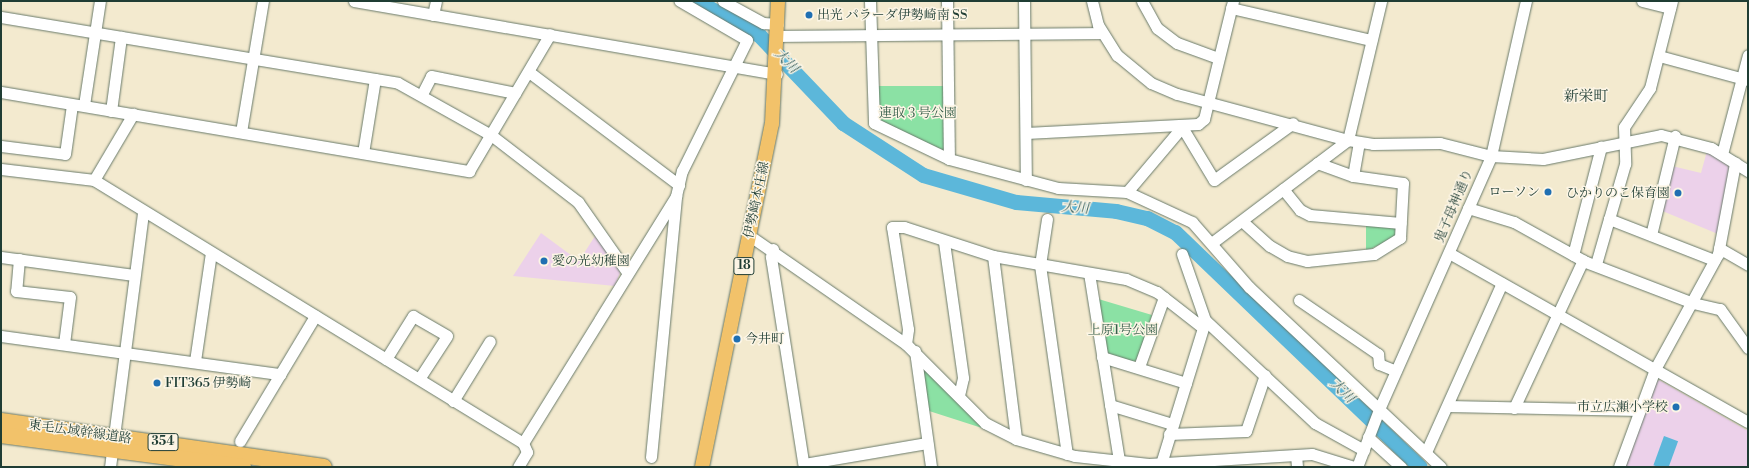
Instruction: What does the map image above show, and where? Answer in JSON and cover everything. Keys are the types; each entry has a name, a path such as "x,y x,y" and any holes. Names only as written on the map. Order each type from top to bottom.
{"highway":[{"name":"東毛広域幹線道路","path":"1,421 243,467"},
{"name":"東毛広域幹線道路","path":"1,435 113,443 324,467"}],"main road":[{"name":"伊勢崎本庄線","path":"702,467 772,124 778,69 778,1"}],"street":[{"path":"84,105 100,1"},
{"path":"241,132 263,1"},
{"path":"354,1 734,65 778,69"},
{"path":"433,15 436,1"},
{"path":"523,443 677,191 746,38 680,1"},
{"path":"723,1 778,33 870,36 1025,36 1102,33"},
{"path":"870,1 874,123 948,159 1058,188 1127,192 1192,222 1213,242 1249,287 1441,467"},
{"path":"947,1 948,159"},
{"path":"1024,1 1026,180"},
{"path":"1092,1 1102,33 1122,62 1141,77 1177,94 1208,100 1354,141 1440,143 1491,156 1543,159 1626,141 1675,136 1722,154 1748,171"},
{"path":"1142,1 1157,28 1177,43 1218,58"},
{"path":"1353,176 1354,141 1370,40 1381,1"},
{"name":"鬼子母神通り","path":"1369,435 1491,156 1526,1"},
{"path":"1596,264 1625,164 1626,141 1624,127 1650,88 1671,4 1642,1"},
{"path":"1026,133 1182,127 1204,119 1232,4 1370,40"},
{"path":"1,17 398,83 422,94 491,135 583,206 627,272"},
{"path":"1,92 469,171 529,72 550,34"},
{"path":"110,110 121,38"},
{"path":"1722,154 1746,79 1748,55"},
{"path":"1659,56 1746,79"},
{"path":"529,72 677,191"},
{"path":"422,94 431,76 515,94"},
{"path":"363,153 375,79"},
{"path":"1,146 65,154 72,104"},
{"path":"94,180 133,114"},
{"path":"1182,127 1214,180 1293,123"},
{"path":"1127,192 1182,127"},
{"path":"1651,235 1675,136"},
{"path":"1213,242 1242,222 1317,162 1354,141"},
{"path":"1514,408 1556,313 1578,258 1601,147"},
{"path":"1242,222 1270,246 1287,256 1307,261 1374,254 1400,238 1404,183 1353,176 1317,162"},
{"path":"1619,467 1655,369 1693,303 1719,248 1735,163"},
{"path":"1,169 94,180 142,212 523,443 526,452 518,467"},
{"path":"1283,189 1300,210 1310,215 1401,223"},
{"path":"651,457 677,191"},
{"path":"1468,208 1514,222 1578,258 1693,303 1720,309 1748,348"},
{"path":"110,467 142,212"},
{"path":"1047,219 1040,265 1067,454"},
{"path":"1609,219 1714,260"},
{"path":"906,344 908,329 892,227 904,227 944,242 993,256 1126,280 1164,297 1203,321 1265,375 1315,423 1364,450"},
{"path":"750,236 773,249 906,344 915,351 985,423 1016,439 1067,454 1120,464 1161,464 1296,455 1320,455 1354,467"},
{"path":"944,242 963,378 959,395"},
{"path":"1719,248 1748,264"},
{"path":"773,249 804,466 927,443"},
{"path":"195,361 211,253"},
{"path":"1449,253 1748,422"},
{"path":"1161,464 1203,328 1203,321 1182,254"},
{"path":"993,256 1016,439"},
{"path":"1,257 134,275"},
{"path":"20,259 16,291 70,297 64,344"},
{"path":"1089,273 1120,464"},
{"path":"1426,452 1502,283"},
{"path":"1139,367 1164,297"},
{"path":"1299,300 1378,354 1379,364 1396,371"},
{"path":"240,441 315,316"},
{"path":"386,359 413,316 447,336 418,379"},
{"path":"1,336 195,361 280,374"},
{"path":"453,400 490,341"},
{"path":"915,351 931,467"},
{"path":"1102,357 1139,367 1186,384"},
{"path":"1110,405 1171,429 1246,431 1265,375"},
{"path":"1448,406 1639,410"},
{"path":"1358,467 1369,435 1401,467"},
{"path":"1296,455 1297,467"}],"shaded area":[{"path":"1707,151 1731,167 1718,234 1660,210 1672,166 1701,173"},
{"path":"541,233 579,261 597,233 621,270 615,286 513,276"},
{"name":"市立広瀬小学校","path":"1659,380 1748,431 1748,467 1625,467 1654,383"}],"green space":[{"name":"連取３号公園","path":"874,86 944,86 945,151 878,121"},
{"path":"1366,223 1396,228 1396,237 1366,251"},
{"name":"上原1号公園","path":"1095,298 1152,315 1137,360 1132,362 1107,353"},
{"path":"919,362 982,428 926,410"}],"water":[{"path":"1664,436 1678,441 1669,467 1659,467 1653,465"}],"waterway":[{"name":"大川","path":"697,1 759,35 843,123 923,175 1016,202 1116,211 1147,218 1175,232 1420,467"}],"place":[{"name":"出光 パラーダ伊勢崎南 SS","path":"809,15"},
{"name":"ローソン","path":"1548,192"},
{"name":"ひかりのこ保育園","path":"1678,193"},
{"name":"愛の光幼稚園","path":"544,261"},
{"name":"今井町","path":"737,339"},
{"name":"FIT365 伊勢崎","path":"157,383"},
{"name":"市立広瀬小学校","path":"1676,407"}],"district":[{"name":"新栄町","path":"1586,97"}]}
